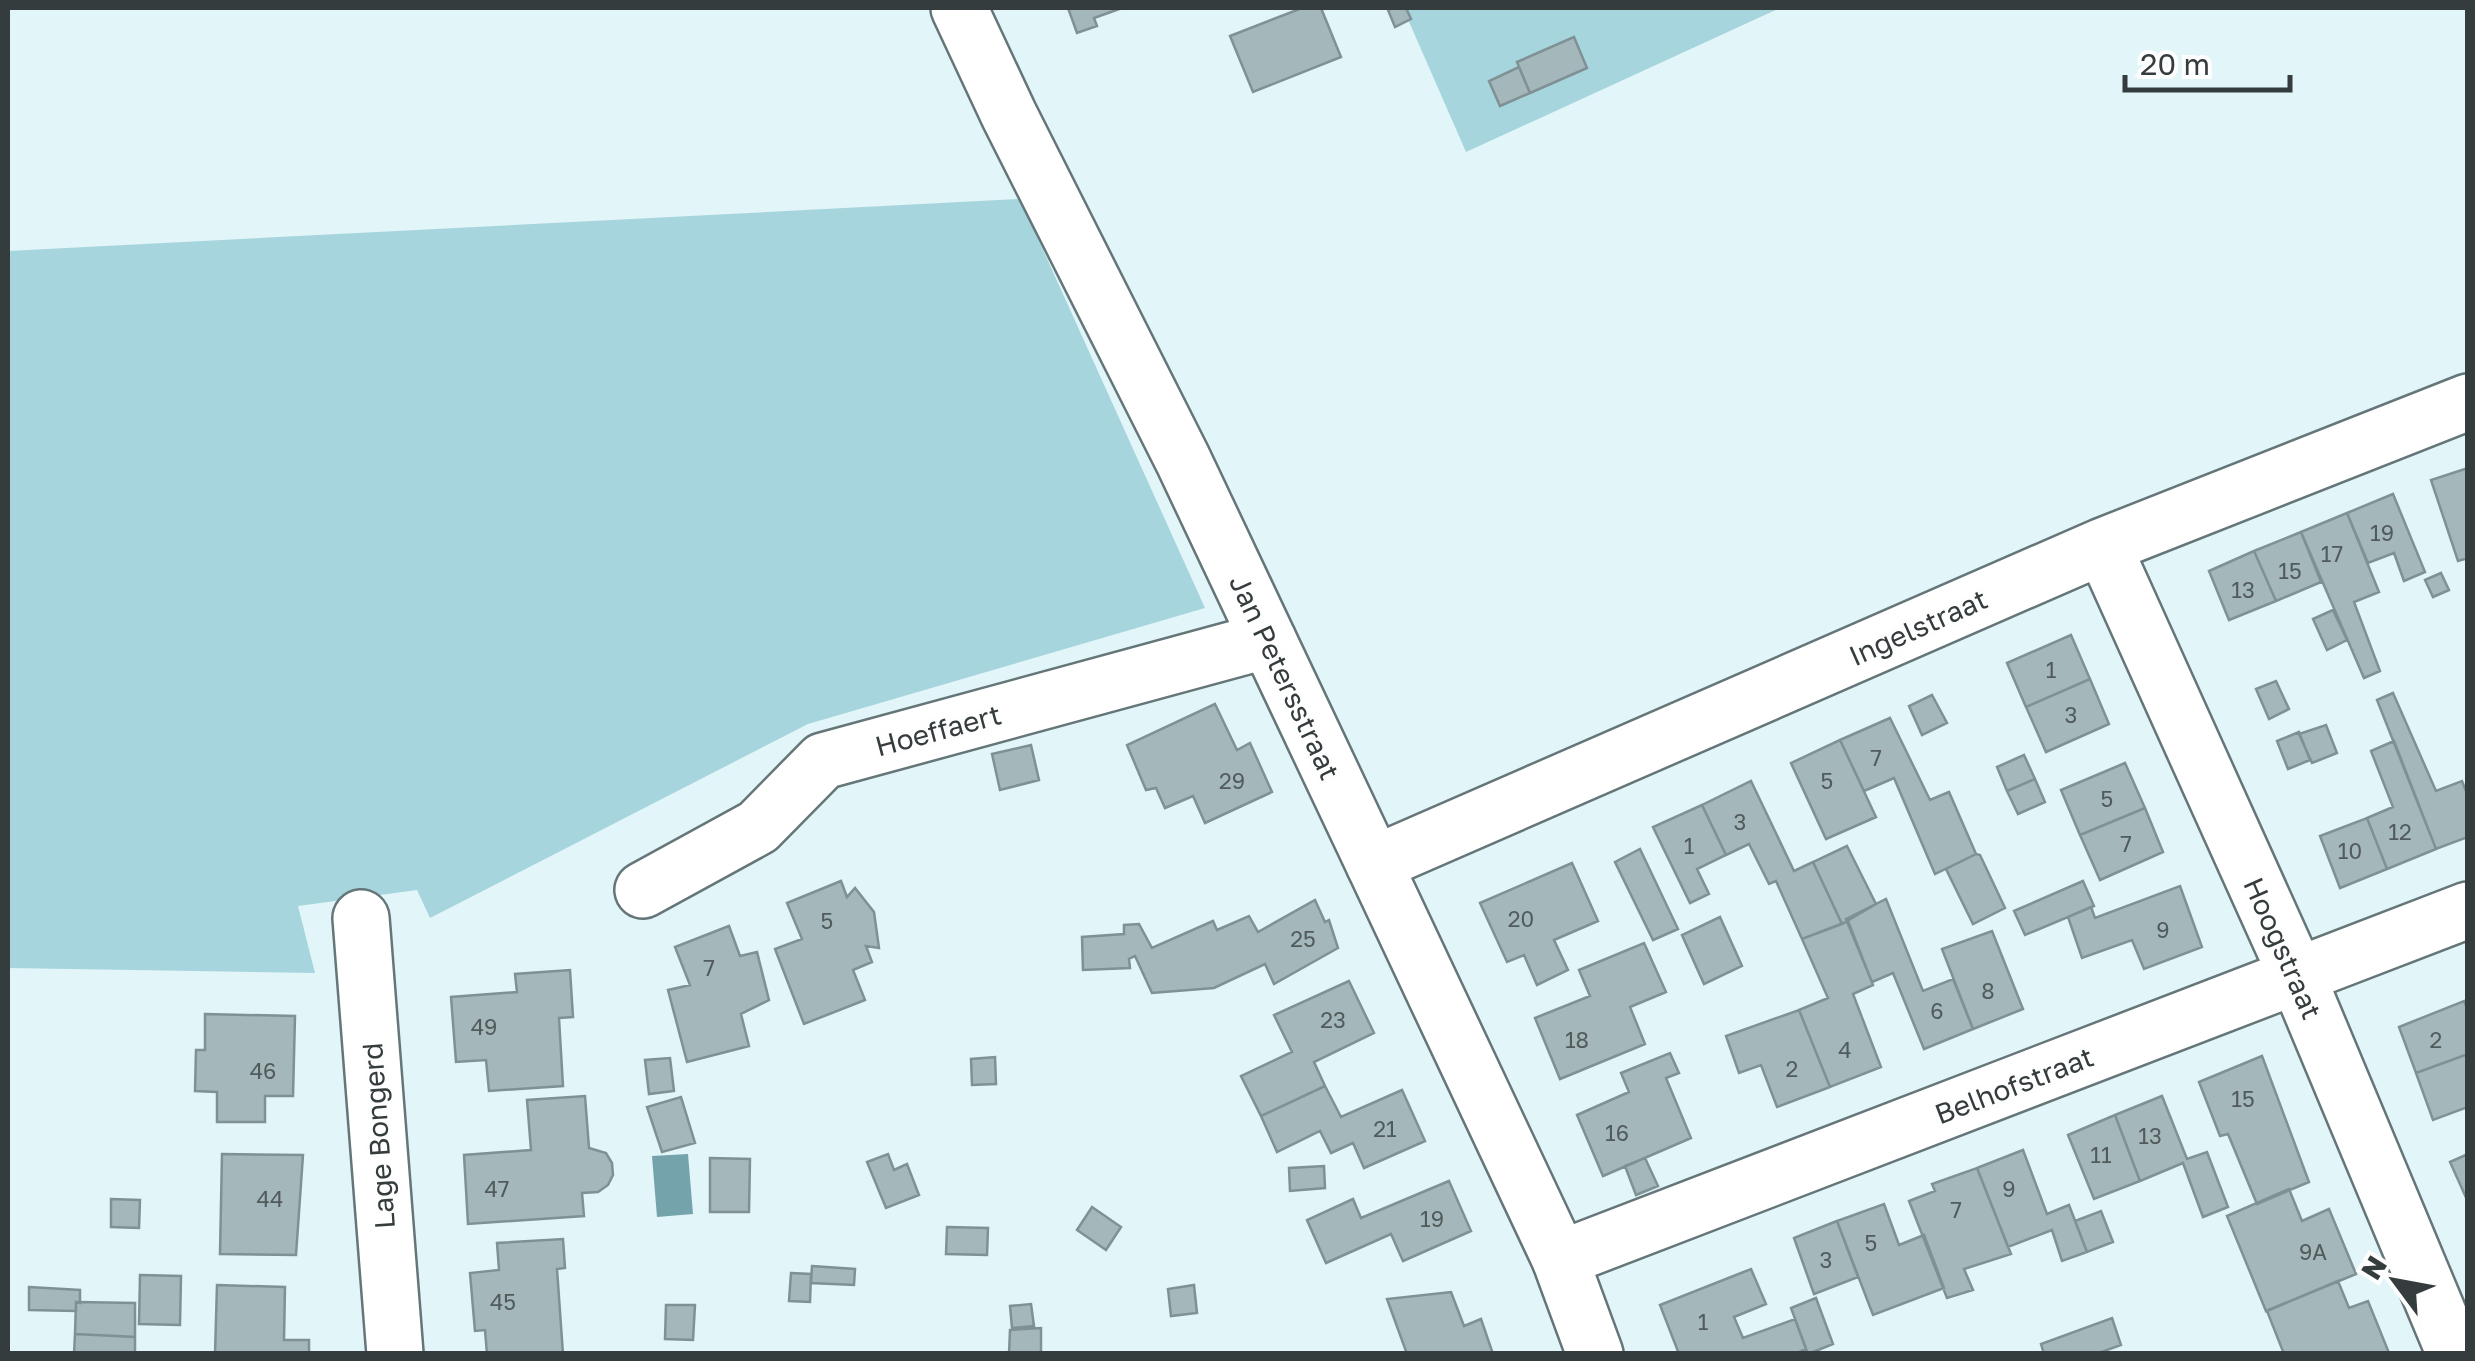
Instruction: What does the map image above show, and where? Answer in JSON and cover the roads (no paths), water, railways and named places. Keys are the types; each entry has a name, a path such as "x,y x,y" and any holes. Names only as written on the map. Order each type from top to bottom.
{"street":[{"name":"Jan Petersstraat","path":"959,8 1374,864 1560,1259 1595,1354"},
{"name":"Ingelstraat","path":"1374,864 2103,546 2468,402"},
{"name":"Hoogstraat","path":"2103,546 2296,976 2455,1354"},
{"name":"Hoeffaert","path":"643,890 758,828 823,761 1268,640"},
{"name":"Belhofstraat","path":"1560,1259 2468,910"},
{"name":"Lage Bongerd","path":"361,918 395,1354"}]}
